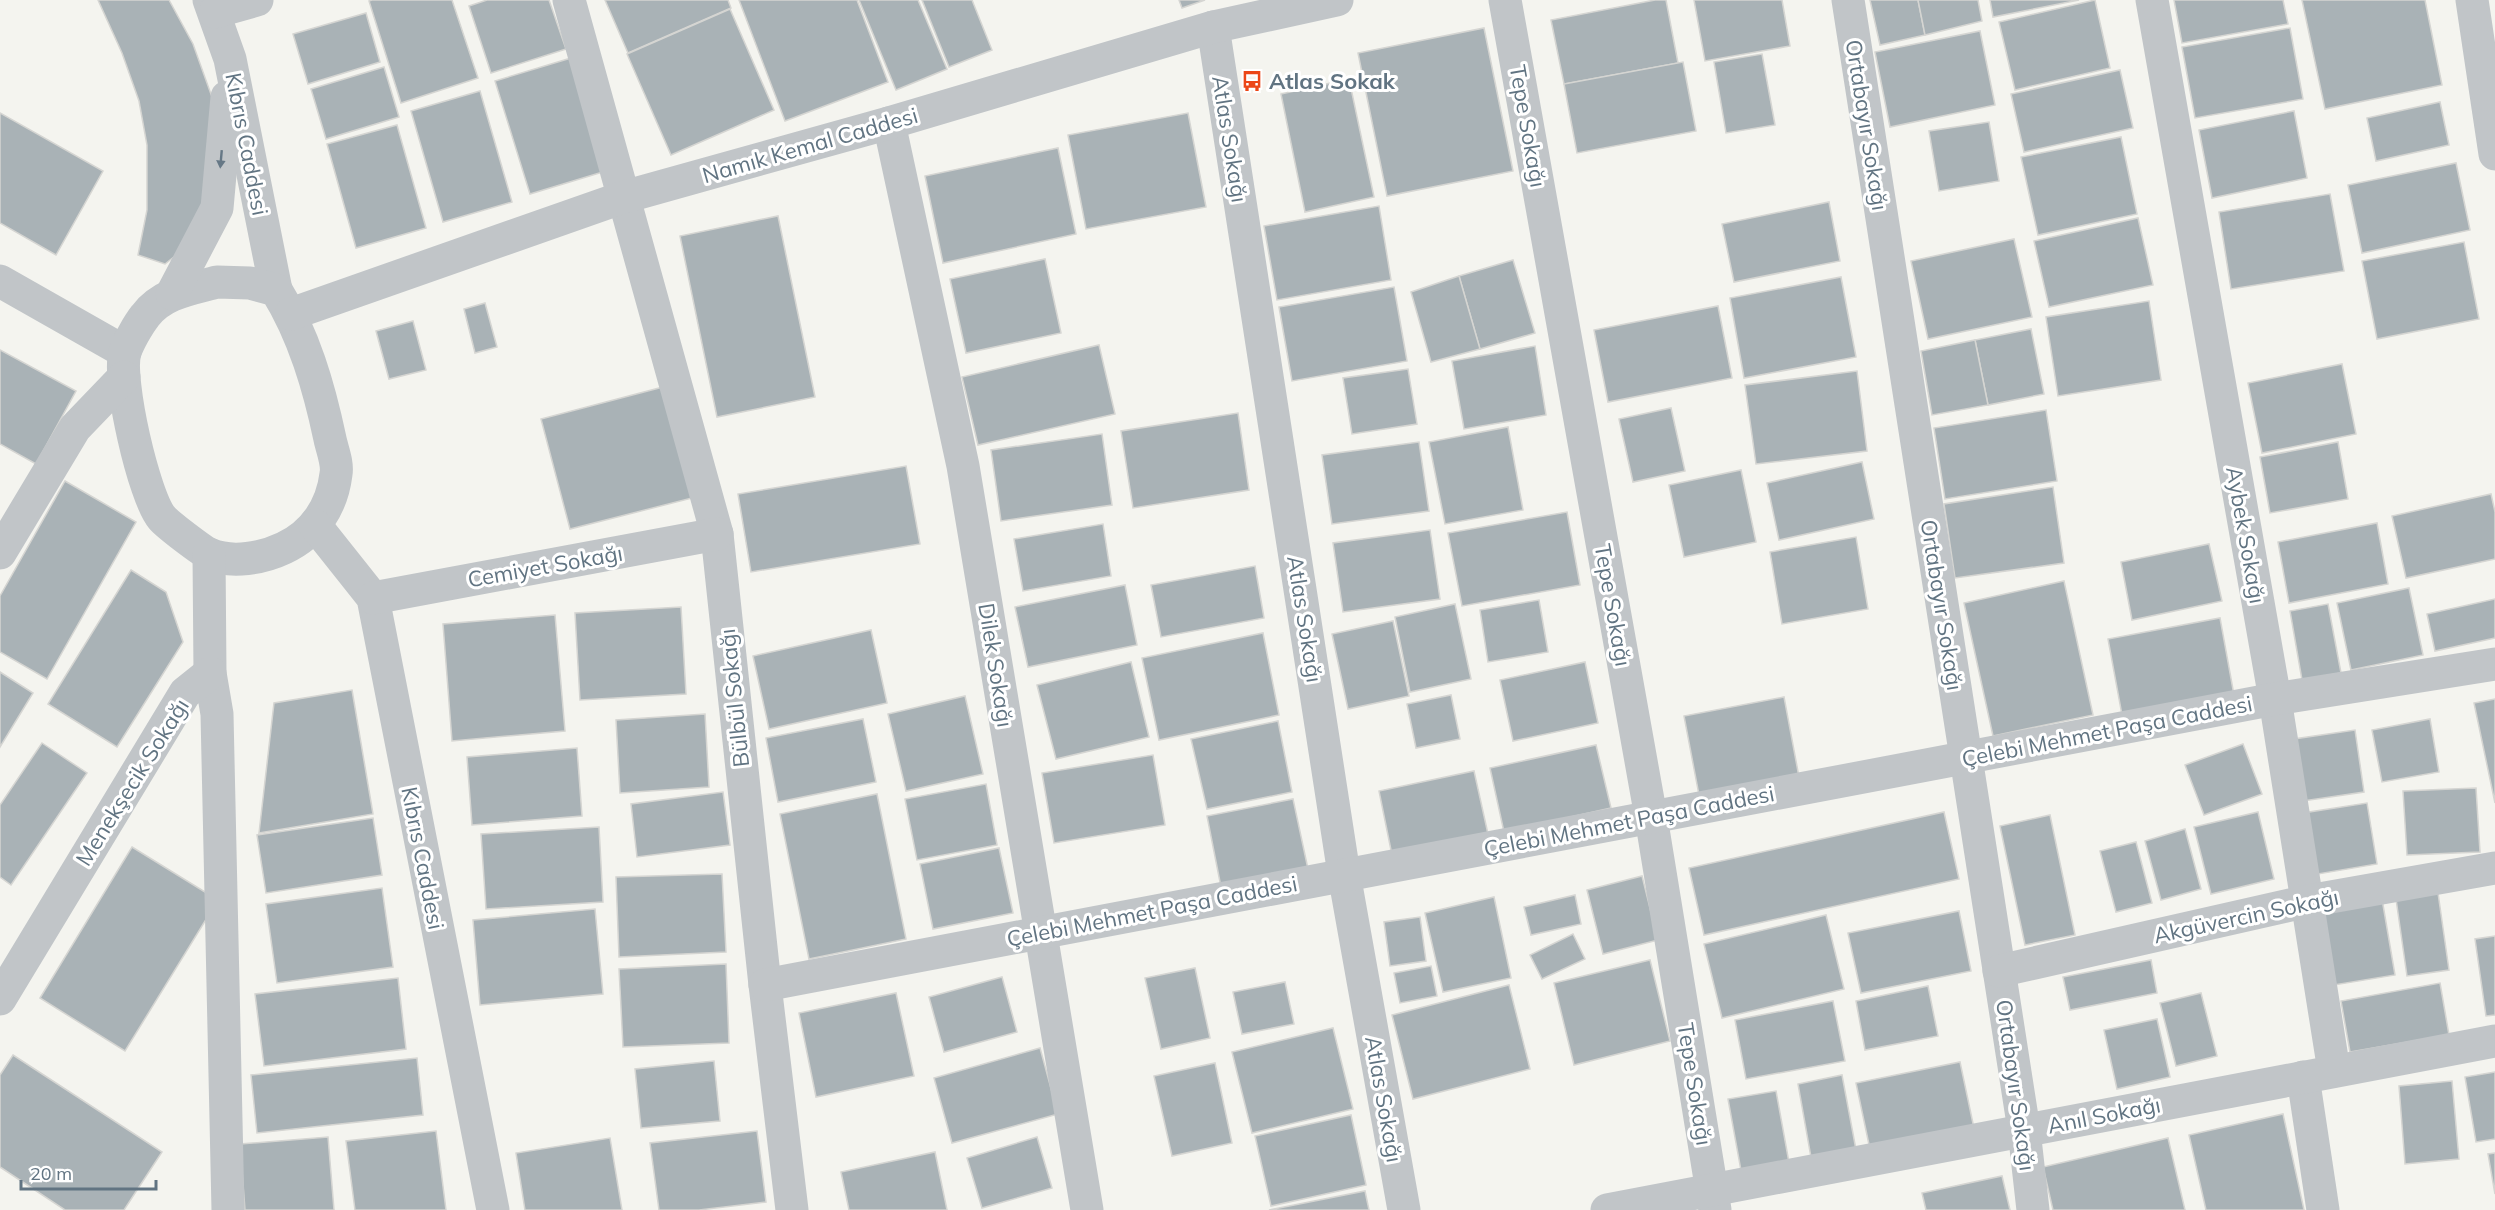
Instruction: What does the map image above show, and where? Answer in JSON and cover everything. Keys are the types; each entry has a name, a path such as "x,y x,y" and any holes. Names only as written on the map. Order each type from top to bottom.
{"street":[{"path":"212,6 257,0"},
{"name":"Bülbül Sokağı","path":"569,0 717,534 765,985 792,1210"},
{"name":"Namık Kemal Caddesi","path":"283,302 624,197 890,123 1213,27 1337,0"},
{"name":"Tepe Sokağı","path":"1505,0 1651,817 1714,1200"},
{"name":"Ortabayır Sokağı","path":"1848,0 2024,1130 2033,1210"},
{"name":"Aybek Sokağı","path":"2152,0 2275,699 2307,901 2319,1074 2323,1210"},
{"path":"2472,0 2495,154"},
{"name":"Kıbrıs Caddesi","path":"209,554 239,560 268,556 296,543 315,525 331,500 337,472 319,389 283,302 230,59 212,6"},
{"name":"Atlas Sokağı","path":"1213,27 1344,874 1404,1210"},
{"path":"172,294 217,208 230,59"},
{"name":"Dilek Sokağı","path":"890,123 963,466 1086,1210"},
{"path":"0,281 124,364 133,429 149,491 157,509 162,518 209,554 210,673 217,714 228,1210"},
{"path":"0,553 75,428 124,364 145,315 172,294 217,282 250,283 283,302"},
{"name":"Kıbrıs Caddesi","path":"315,525 373,597 493,1210"},
{"name":"Cemiyet Sokağı","path":"373,597 717,534"},
{"name":"Çelebi Mehmet Paşa Caddesi","path":"765,985 2275,699 2495,664"},
{"name":"Menekşecik Sokağı","path":"0,999 185,693 210,673"},
{"name":"Akgüvercin Sokağı","path":"1999,971 2307,901 2495,868"},
{"name":"Anıl Sokağı","path":"1607,1210 1714,1200 2024,1130 2495,1041"}],"building":[{"path":"98,0 169,0 193,44 212,97 206,193 189,245 165,264 138,255 147,210 147,145 139,101 122,53"},
{"path":"452,0 478,78 401,103 369,1"},
{"path":"487,0 549,0 566,49 491,73 469,6"},
{"path":"605,0 728,0 731,8 628,53"},
{"path":"739,0 857,0 888,82 785,121"},
{"path":"859,0 918,0 947,69 896,90"},
{"path":"922,0 972,0 992,50 949,67"},
{"path":"1179,0 1205,0 1182,8"},
{"path":"1655,0 1666,0 1678,63 1564,84 1551,20"},
{"path":"1694,0 1782,0 1790,46 1705,61"},
{"path":"1870,0 1918,0 1925,35 1880,45"},
{"path":"1918,0 1978,0 1982,21 1925,35"},
{"path":"1990,0 2079,0 1993,17"},
{"path":"2095,0 2110,68 2015,90 1999,22"},
{"path":"2174,0 2283,0 2288,24 2182,43"},
{"path":"2302,0 2425,0 2442,85 2325,109"},
{"path":"730,9 774,110 671,155 627,54"},
{"path":"366,13 380,62 308,84 293,34"},
{"path":"1484,28 1513,171 1387,196 1358,53"},
{"path":"2290,28 2303,99 2195,118 2182,47"},
{"path":"1980,31 1995,105 1890,127 1875,52"},
{"path":"1762,54 1775,125 1726,133 1714,62"},
{"path":"571,58 606,171 530,194 495,81"},
{"path":"1683,62 1696,131 1577,153 1564,84"},
{"path":"384,67 399,117 326,139 311,89"},
{"path":"2120,70 2133,128 2024,152 2011,94"},
{"path":"1349,79 1374,197 1305,212 1281,94"},
{"path":"480,91 512,202 443,222 411,111"},
{"path":"2440,102 2449,145 2376,161 2367,118"},
{"path":"2294,111 2307,178 2212,198 2199,130"},
{"path":"0,113 103,171 56,255 0,223"},
{"path":"1188,113 1206,207 1086,229 1068,135"},
{"path":"1989,122 1999,181 1939,191 1929,131"},
{"path":"397,125 426,228 356,248 327,144"},
{"path":"2121,137 2137,214 2038,235 2021,157"},
{"path":"1058,148 1076,234 943,263 925,176"},
{"path":"2456,163 2470,230 2362,253 2348,185"},
{"path":"2330,194 2344,271 2231,289 2219,212"},
{"path":"1829,202 1840,261 1734,282 1722,224"},
{"path":"1379,206 1391,280 1277,300 1264,226"},
{"path":"778,216 815,397 717,417 680,236"},
{"path":"2138,218 2153,285 2049,307 2034,241"},
{"path":"2014,239 2032,317 1928,339 1911,261"},
{"path":"2464,242 2479,319 2377,339 2362,261"},
{"path":"1045,259 1061,333 966,353 950,279"},
{"path":"1513,260 1535,333 1480,349 1459,276"},
{"path":"1459,276 1480,349 1431,362 1411,292"},
{"path":"1841,277 1856,357 1744,378 1730,298"},
{"path":"1394,287 1407,361 1292,381 1279,307"},
{"path":"2149,301 2161,380 2058,396 2046,317"},
{"path":"485,303 497,347 475,353 464,309"},
{"path":"1718,306 1732,378 1608,402 1594,330"},
{"path":"413,321 426,370 389,379 376,331"},
{"path":"2031,329 2044,394 1988,405 1975,340"},
{"path":"1975,340 1988,405 1932,415 1921,351"},
{"path":"1099,345 1115,414 978,445 962,377"},
{"path":"1535,346 1546,415 1464,429 1452,361"},
{"path":"0,350 76,391 36,464 0,444"},
{"path":"2342,364 2356,434 2262,453 2248,383"},
{"path":"1408,369 1417,424 1352,434 1343,378"},
{"path":"1857,371 1867,451 1756,464 1745,385"},
{"path":"663,387 692,498 570,529 541,419"},
{"path":"1671,408 1685,471 1633,482 1619,419"},
{"path":"2046,410 2057,481 1945,499 1934,428"},
{"path":"1238,413 1249,490 1133,508 1121,431"},
{"path":"1508,427 1523,510 1445,524 1429,442"},
{"path":"1102,434 1112,505 1001,521 991,450"},
{"path":"1419,442 1429,511 1332,524 1322,455"},
{"path":"2338,442 2348,499 2270,513 2260,457"},
{"path":"1862,462 1874,519 1779,540 1767,483"},
{"path":"906,466 920,544 751,572 738,494"},
{"path":"1741,470 1756,542 1684,557 1669,485"},
{"path":"65,481 136,522 47,679 0,652 0,596"},
{"path":"2053,487 2064,563 1955,578 1944,504"},
{"path":"2491,494 2495,512 2495,559 2406,578 2392,516"},
{"path":"1567,512 1580,585 1462,606 1448,533"},
{"path":"2377,523 2388,584 2289,603 2278,542"},
{"path":"1103,524 1111,576 1023,591 1014,539"},
{"path":"1430,530 1440,599 1343,612 1333,543"},
{"path":"1856,537 1868,609 1782,624 1770,552"},
{"path":"2209,544 2222,601 2132,620 2121,562"},
{"path":"1255,566 1264,618 1161,637 1151,585"},
{"path":"131,570 166,592 183,642 117,747 48,704"},
{"path":"2064,581 2093,715 1993,736 1964,603"},
{"path":"1125,585 1137,645 1028,667 1015,607"},
{"path":"2409,588 2423,655 2351,670 2337,603"},
{"path":"2495,599 2495,638 2435,651 2427,614"},
{"path":"1539,600 1548,652 1488,662 1480,610"},
{"path":"1455,604 1471,679 1410,692 1395,617"},
{"path":"2328,604 2341,673 2302,680 2290,611"},
{"path":"681,607 686,694 580,700 575,613"},
{"path":"555,615 565,731 452,741 443,624"},
{"path":"2220,618 2234,695 2122,715 2108,639"},
{"path":"1393,621 1409,696 1348,709 1332,634"},
{"path":"871,630 887,703 769,729 753,656"},
{"path":"1263,633 1279,715 1159,740 1142,658"},
{"path":"1131,662 1149,737 1056,759 1037,685"},
{"path":"1585,662 1598,723 1513,741 1500,680"},
{"path":"0,672 33,693 0,747"},
{"path":"352,690 373,814 259,833 274,703"},
{"path":"1451,695 1460,739 1416,748 1407,704"},
{"path":"965,696 983,774 906,791 888,714"},
{"path":"1784,697 1799,777 1699,795 1684,716"},
{"path":"2495,699 2495,803 2474,703"},
{"path":"705,714 709,787 620,793 616,720"},
{"path":"863,719 876,782 778,802 766,738"},
{"path":"2430,719 2439,772 2382,782 2372,730"},
{"path":"1278,721 1292,792 1207,809 1191,739"},
{"path":"2355,730 2364,792 2303,801 2294,739"},
{"path":"42,743 87,773 11,885 0,877 0,805"},
{"path":"2243,744 2262,794 2204,815 2185,765"},
{"path":"1596,745 1611,808 1504,832 1490,768"},
{"path":"577,748 582,816 472,825 467,757"},
{"path":"1153,755 1165,825 1054,843 1042,773"},
{"path":"1474,771 1488,834 1392,855 1379,791"},
{"path":"986,784 997,845 917,860 905,799"},
{"path":"2476,788 2480,852 2407,855 2403,791"},
{"path":"723,792 730,845 637,857 631,804"},
{"path":"877,794 906,939 809,959 780,814"},
{"path":"1293,799 1308,869 1221,887 1207,816"},
{"path":"2367,803 2377,864 2312,875 2303,813"},
{"path":"1944,812 1959,879 1704,935 1689,868"},
{"path":"2258,812 2274,879 2211,894 2194,827"},
{"path":"2050,815 2075,935 2025,945 2000,826"},
{"path":"373,818 382,875 266,893 257,835"},
{"path":"599,827 603,902 486,909 481,834"},
{"path":"2185,829 2201,889 2161,900 2145,841"},
{"path":"2136,842 2152,903 2116,912 2100,851"},
{"path":"132,847 218,900 125,1051 40,998"},
{"path":"999,848 1013,913 933,929 920,864"},
{"path":"722,874 726,952 619,957 616,877"},
{"path":"1642,876 1658,940 1603,954 1587,890"},
{"path":"2437,886 2449,970 2407,976 2395,892"},
{"path":"382,888 393,967 277,983 266,904"},
{"path":"1575,895 1581,924 1531,935 1524,907"},
{"path":"1494,897 1511,978 1443,992 1425,913"},
{"path":"2382,899 2395,975 2334,985 2321,909"},
{"path":"595,909 603,994 480,1005 473,920"},
{"path":"1959,911 1971,971 1861,993 1848,933"},
{"path":"1826,915 1844,989 1722,1018 1704,944"},
{"path":"1420,917 1426,961 1390,966 1384,922"},
{"path":"1573,934 1585,959 1542,979 1530,955"},
{"path":"2495,936 2495,1015 2486,1016 2475,939"},
{"path":"1650,960 1670,1041 1574,1065 1554,983"},
{"path":"2151,960 2157,993 2070,1010 2063,977"},
{"path":"726,964 729,1043 623,1047 619,969"},
{"path":"1431,966 1437,996 1400,1003 1394,973"},
{"path":"1195,968 1210,1038 1161,1049 1145,978"},
{"path":"1002,977 1017,1032 944,1052 929,997"},
{"path":"398,978 406,1049 264,1066 255,994"},
{"path":"1285,982 1294,1024 1242,1034 1233,992"},
{"path":"2440,983 2449,1035 2350,1052 2341,1001"},
{"path":"1509,985 1530,1069 1413,1099 1392,1015"},
{"path":"1928,986 1938,1036 1865,1050 1856,1001"},
{"path":"896,993 914,1076 816,1097 799,1013"},
{"path":"2201,993 2217,1056 2176,1066 2160,1003"},
{"path":"1833,1001 1845,1061 1746,1079 1735,1020"},
{"path":"2157,1019 2170,1077 2117,1089 2104,1030"},
{"path":"1333,1028 1353,1109 1252,1133 1232,1052"},
{"path":"1040,1048 1058,1114 952,1143 934,1078"},
{"path":"13,1055 162,1152 124,1210 65,1210 0,1167 0,1075"},
{"path":"417,1058 423,1115 257,1133 251,1075"},
{"path":"714,1061 720,1121 641,1128 635,1069"},
{"path":"1960,1062 1975,1133 1871,1154 1856,1083"},
{"path":"1215,1063 1232,1143 1172,1156 1154,1076"},
{"path":"2495,1072 2495,1139 2476,1142 2465,1077"},
{"path":"1842,1075 1857,1155 1812,1163 1798,1084"},
{"path":"2452,1081 2459,1159 2405,1164 2399,1086"},
{"path":"1776,1091 1790,1168 1742,1176 1728,1099"},
{"path":"2283,1114 2304,1210 2206,1210 2189,1135"},
{"path":"1351,1115 1366,1185 1271,1206 1255,1136"},
{"path":"436,1131 446,1210 355,1210 346,1141"},
{"path":"757,1131 766,1202 699,1210 659,1210 650,1143"},
{"path":"328,1137 334,1210 245,1210 240,1144"},
{"path":"1037,1137 1052,1188 982,1208 967,1158"},
{"path":"610,1138 622,1210 525,1210 516,1153"},
{"path":"2168,1138 2185,1210 2053,1210 2043,1167"},
{"path":"935,1152 947,1210 849,1210 841,1172"},
{"path":"2495,1153 2495,1194 2488,1154"},
{"path":"2002,1176 2010,1210 1926,1210 1922,1193"},
{"path":"1365,1191 1369,1210 1269,1210"}],"place":[{"name":"Atlas Sokak","path":"1252,81"}]}
